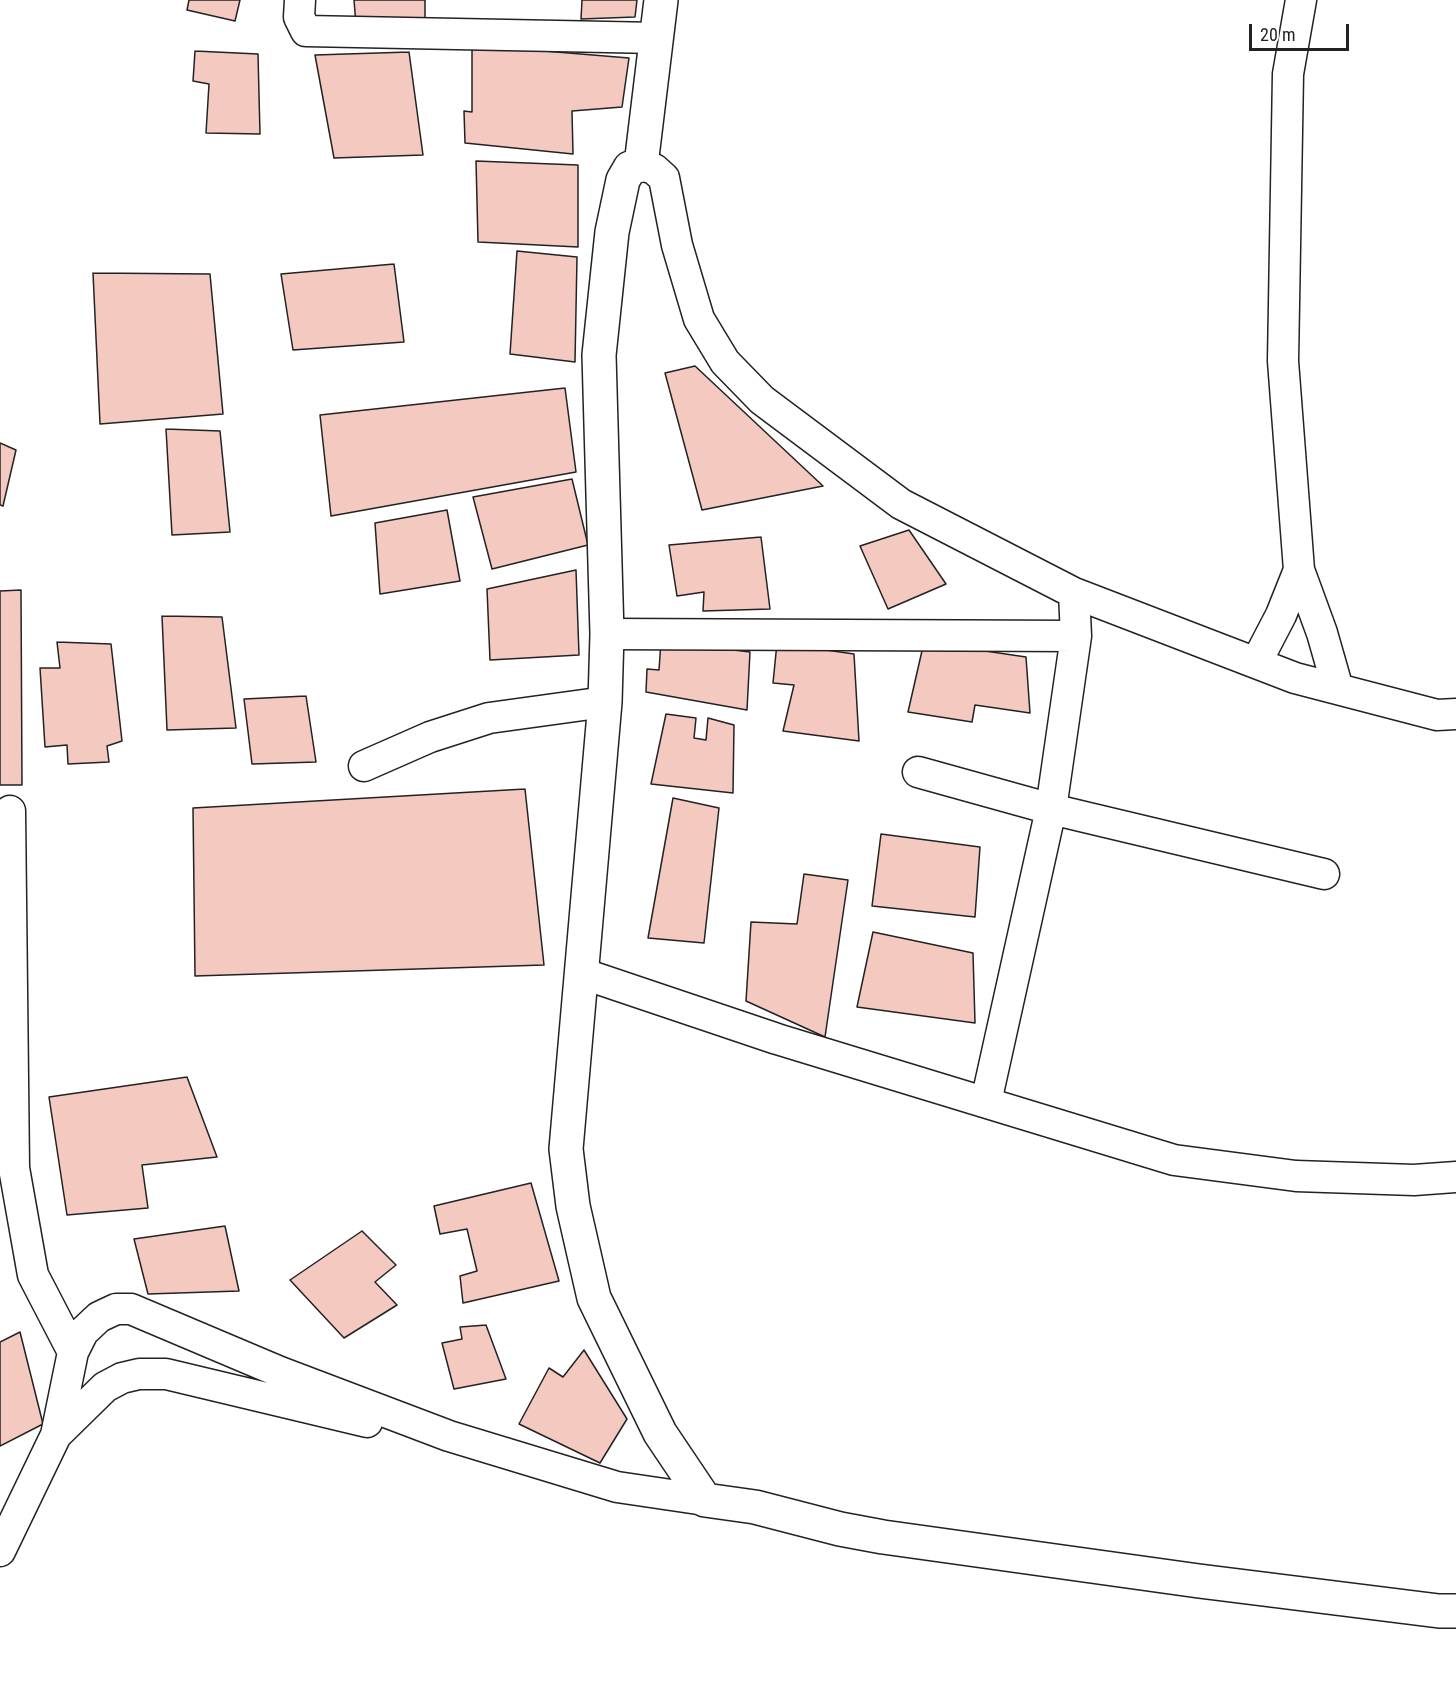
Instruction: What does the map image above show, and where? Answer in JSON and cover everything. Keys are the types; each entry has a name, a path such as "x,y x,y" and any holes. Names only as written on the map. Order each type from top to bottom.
{"street":[{"path":"300,0 299,17 306,31 657,38"},
{"path":"641,165 662,0"},
{"path":"1301,0 1288,74 1283,361 1299,570 1322,633 1338,689"},
{"path":"705,1500 660,1433 594,1298 573,1206 566,1149 605,702 607,634 599,355 612,232 622,180 630,168 641,165 654,169 664,178 677,245 699,320 725,362 762,400 901,504 1074,593 1295,678 1437,715 1456,714"},
{"path":"1256,663 1281,615 1299,570"},
{"path":"986,1102 1051,809 1076,636 1074,593"},
{"path":"607,634 1076,636"},
{"path":"364,766 430,737 489,717 605,702"},
{"path":"918,772 1051,809 1324,874"},
{"path":"10,811 12,1158 33,1275 73,1352"},
{"path":"582,973 777,1039 1174,1160 1296,1176 1414,1180 1456,1177"},
{"path":"0,1551 56,1435 73,1352 83,1332 99,1317 116,1309 131,1309 279,1372 449,1436 617,1487 755,1507 840,1529 883,1537 1210,1583 1439,1611 1456,1611"},
{"path":"56,1435 105,1387 122,1378 139,1374 166,1374 402,1430 449,1436"}],"building":[{"path":"189,0 240,0 235,21 187,10"},
{"path":"354,0 425,0 425,19 356,25"},
{"path":"582,0 637,0 635,17 581,19"},
{"path":"472,45 629,58 622,107 572,111 573,154 465,143 464,111 472,112"},
{"path":"195,51 258,54 260,134 206,133 209,84 193,81"},
{"path":"409,52 423,155 334,158 315,55"},
{"path":"476,161 578,165 578,247 478,242"},
{"path":"517,251 577,257 575,362 510,354"},
{"path":"394,264 404,342 293,350 281,274"},
{"path":"93,273 210,274 223,414 100,424"},
{"path":"695,366 823,486 702,510 665,373"},
{"path":"565,388 576,472 331,516 320,415"},
{"path":"166,429 220,431 230,532 172,535"},
{"path":"0,443 16,450 3,506 0,505"},
{"path":"572,479 588,545 492,569 473,497"},
{"path":"447,510 460,581 380,594 375,523"},
{"path":"909,530 946,584 888,609 860,546"},
{"path":"761,537 770,609 703,611 704,592 677,596 669,545"},
{"path":"576,570 579,655 490,660 487,589"},
{"path":"21,590 22,785 0,785 0,591"},
{"path":"162,616 222,617 236,728 167,730"},
{"path":"661,641 750,652 747,710 646,692 647,669 659,670"},
{"path":"57,642 111,644 122,741 107,746 109,762 68,764 67,745 45,747 40,668 60,668"},
{"path":"924,642 1026,657 1030,713 975,705 972,722 908,712"},
{"path":"777,643 854,654 859,741 783,731 794,685 773,683"},
{"path":"306,696 316,762 252,764 244,699"},
{"path":"666,714 696,718 694,738 706,740 708,718 734,725 733,793 651,784"},
{"path":"525,789 544,965 195,976 193,808"},
{"path":"673,798 719,808 704,943 648,938"},
{"path":"881,834 980,847 975,917 872,906"},
{"path":"804,874 848,880 825,1037 746,1001 751,922 797,924"},
{"path":"873,932 973,953 975,1023 857,1007"},
{"path":"187,1077 217,1157 142,1165 148,1208 67,1215 49,1097"},
{"path":"531,1183 559,1281 463,1303 460,1276 477,1271 467,1229 440,1234 434,1206"},
{"path":"225,1226 239,1291 148,1294 134,1239"},
{"path":"362,1231 396,1265 375,1282 397,1305 344,1338 290,1280"},
{"path":"486,1325 506,1379 454,1389 442,1343 462,1339 460,1327"},
{"path":"20,1332 43,1424 0,1446 0,1342"},
{"path":"584,1350 627,1419 600,1463 519,1424 549,1368 563,1377"}]}
